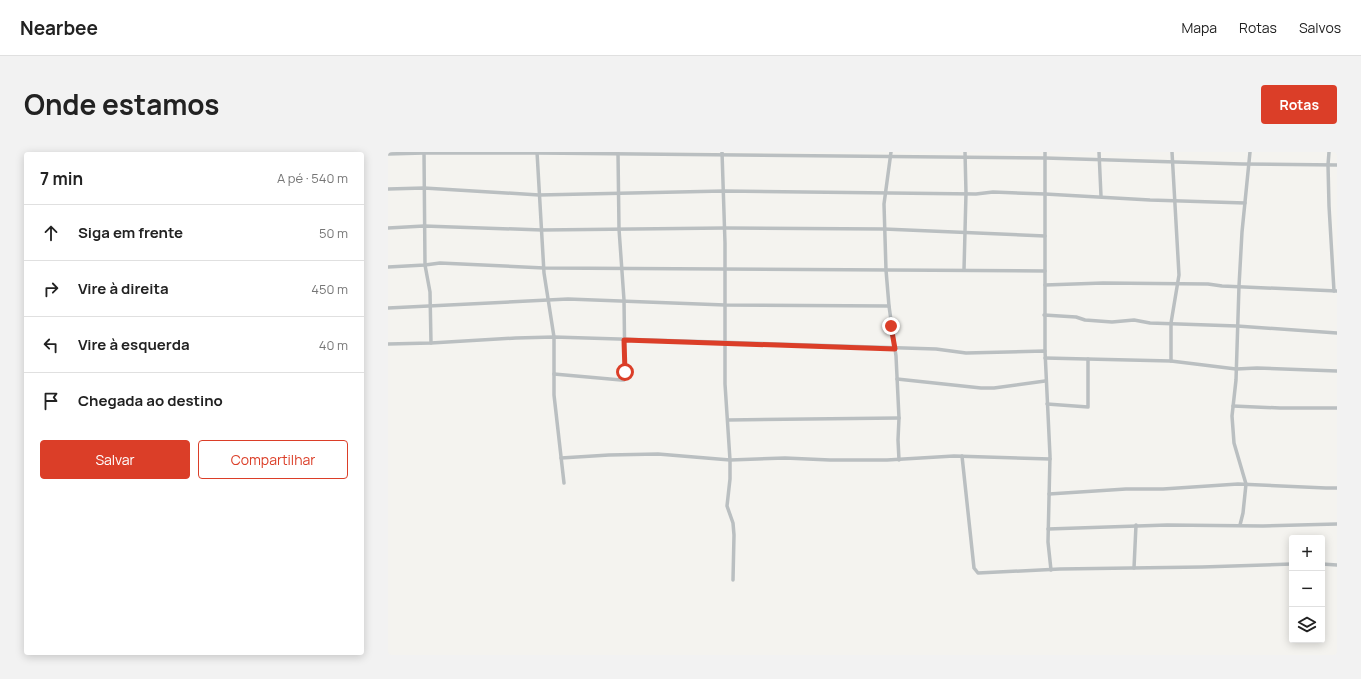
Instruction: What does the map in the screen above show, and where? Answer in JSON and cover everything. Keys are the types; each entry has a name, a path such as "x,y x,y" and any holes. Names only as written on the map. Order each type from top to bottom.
{"street":[{"path":"388,154 424,152 891,154 1250,165 1337,165"},
{"path":"424,152 425,265 430,292 431,343"},
{"path":"964,270 966,193 965,152"},
{"path":"1045,152 1044,315 1045,381 1050,459 1048,553 1051,570"},
{"path":"1099,152 1101,196"},
{"path":"1171,361 1171,323 1179,275 1172,152"},
{"path":"1240,526 1246,484 1234,443 1232,416 1236,369 1239,286 1250,152"},
{"path":"1045,285 1103,283 1208,284 1222,286 1336,291 1331,236 1328,165 1329,152"},
{"path":"537,153 544,268 554,337 554,395 564,483"},
{"path":"554,374 624,380 625,378 624,300 619,229 618,153"},
{"path":"722,154 725,228 725,384 730,460 730,479 727,506 733,523 734,535 733,580"},
{"path":"891,154 885,193 884,229 889,306 895,349 897,379 899,460"},
{"path":"388,189 424,188 540,195 724,190 885,193 993,192 1245,203"},
{"path":"388,228 424,226 542,230 725,228 884,229 1045,236"},
{"path":"1331,236 1337,238"},
{"path":"388,267 425,265 440,262 544,268 1045,271"},
{"path":"388,308 568,299 725,305 889,306"},
{"path":"1044,315 1076,317 1085,320 1112,322 1134,320 1150,323 1237,326 1337,333"},
{"path":"388,344 554,337 895,349 936,349 966,353 1045,351"},
{"path":"1045,358 1171,361 1236,369 1257,368 1337,371"},
{"path":"1047,404 1088,407 1088,359"},
{"path":"897,379 981,388 994,388 1045,381"},
{"path":"1233,406 1337,408"},
{"path":"728,420 899,418"},
{"path":"561,458 658,454 730,460 785,458 830,460 899,460 962,456 1050,459"},
{"path":"962,456 974,568 978,573 1289,564"},
{"path":"1049,494 1246,484 1337,488"},
{"path":"1048,529 1136,525 1218,524 1240,526 1337,524"},
{"path":"1134,568 1136,525"},
{"path":"1325,564 1337,565"}],"route":[{"path":"625,372 624,340 895,349 891,326"}]}
